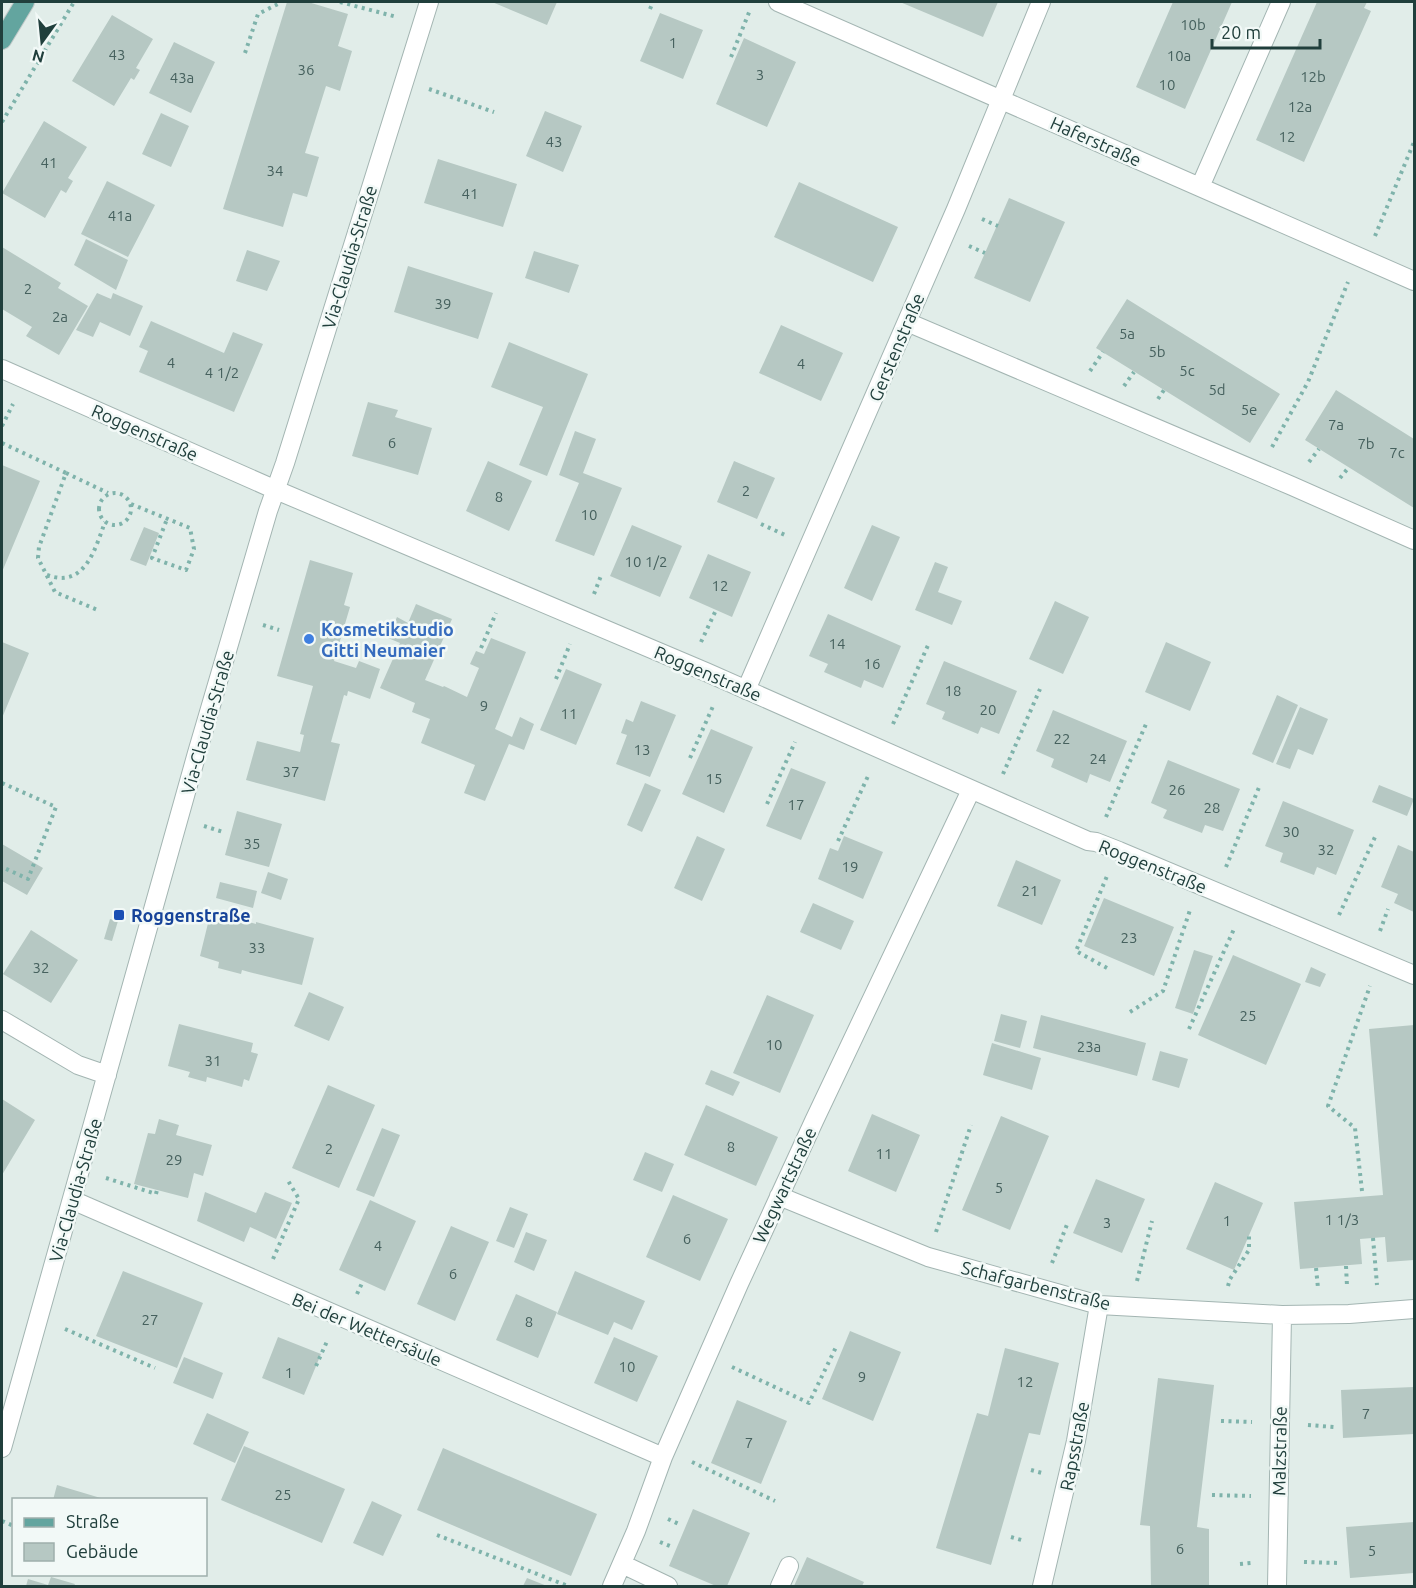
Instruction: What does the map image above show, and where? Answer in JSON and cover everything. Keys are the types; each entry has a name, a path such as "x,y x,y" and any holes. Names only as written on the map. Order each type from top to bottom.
{"main road":[{"path":"2,40 25,2"}],"street":[{"name":"Via-Claudia-Straße","path":"2,1448 6,1415 39,1318 197,753 268,511 429,2"},
{"name":"Haferstraße","path":"778,2 1414,281"},
{"name":"Gerstenstraße","path":"746,690 956,209 1041,2"},
{"path":"1200,187 1281,2"},
{"path":"907,322 1414,540"},
{"name":"Roggenstraße","path":"2,369 276,490 724,680 1088,841 1119,851 1414,975"},
{"name":"Wegwartstraße","path":"612,1587 665,1454 779,1196 971,790"},
{"path":"2,1020 78,1065 107,1075"},
{"name":"Schafgarbenstraße","path":"779,1196 928,1257 1099,1305 1282,1315 1348,1314 1414,1309"},
{"name":"Bei der Wettersäule","path":"72,1200 665,1454"},
{"name":"Rapsstraße","path":"1042,1587 1076,1441 1099,1305"},
{"name":"Malzstraße","path":"1276,1587 1282,1315"},
{"path":"622,1564 668,1587"},
{"path":"780,1587 789,1566"}],"path":[{"path":"2,122 74,2"},
{"path":"245,53 258,14 279,2"},
{"path":"340,2 422,24"},
{"path":"650,9 653,2"},
{"path":"731,57 754,2"},
{"path":"404,81 494,112"},
{"path":"1259,472 1308,382 1414,142"},
{"path":"2,442 108,494 120,493 129,499 131,504 131,514 125,522 115,525 101,518 100,501 108,494"},
{"path":"66,473 39,547 38,558 56,592 100,611"},
{"path":"131,504 190,528 195,549 186,570 152,558 167,519"},
{"path":"47,575 58,579 74,576 86,566 105,522"},
{"path":"481,648 507,588"},
{"path":"556,680 581,619"},
{"path":"838,841 929,643"},
{"path":"690,758 724,680"},
{"path":"992,798 1040,689"},
{"path":"767,804 806,716"},
{"path":"1096,842 1146,724"},
{"path":"2,783 56,807 28,879 2,867"},
{"path":"1130,1012 1163,991 1191,906 1206,888 1223,875 1260,785"},
{"path":"1329,939 1375,837"},
{"path":"1107,968 1076,951 1119,851"},
{"path":"1189,1029 1226,945"},
{"path":"1362,1191 1356,1128 1328,1107 1371,982"},
{"path":"928,1257 971,1125"},
{"path":"80,1171 156,1194 157,1190"},
{"path":"262,1283 299,1199 287,1179"},
{"path":"1131,1307 1152,1221"},
{"path":"1042,1288 1068,1222"},
{"path":"1221,1312 1230,1279 1249,1250 1249,1236"},
{"path":"1373,1238 1379,1311"},
{"path":"39,1318 155,1368"},
{"path":"707,1356 809,1403 837,1345"},
{"path":"665,1454 775,1501"},
{"path":"1212,1495 1278,1496"},
{"path":"437,1535 568,1587"}],"building":[{"path":"287,2 308,2 348,14 338,46 352,51 340,91 326,86 305,153 319,157 307,197 293,193 283,227 223,209"},
{"path":"492,2 557,2 547,25"},
{"path":"900,2 998,2 983,37"},
{"path":"1173,2 1232,2 1185,109 1136,87"},
{"path":"1317,2 1367,2 1364,8 1371,11 1304,162 1256,140"},
{"path":"660,13 703,30 683,79 640,61"},
{"path":"112,15 153,39 136,68 140,70 134,80 131,78 114,106 72,81"},
{"path":"744,38 796,62 767,127 716,104"},
{"path":"174,42 215,62 191,113 149,93"},
{"path":"545,111 582,126 563,172 526,156"},
{"path":"161,113 189,126 171,167 142,154"},
{"path":"44,121 87,147 68,178 73,181 66,193 61,190 45,218 2,193"},
{"path":"438,159 517,184 503,227 424,203"},
{"path":"107,181 155,205 128,257 81,234"},
{"path":"799,182 898,227 873,282 774,237"},
{"path":"1009,198 1065,222 1030,302 974,278"},
{"path":"86,239 128,260 116,290 74,265"},
{"path":"2,247 61,283 58,288 88,306 59,355 26,336 32,327 2,309"},
{"path":"247,250 280,261 267,291 236,281"},
{"path":"534,251 579,265 569,293 525,278"},
{"path":"408,266 493,293 478,339 394,312"},
{"path":"97,293 111,299 113,293 143,306 130,336 100,322 93,337 76,330"},
{"path":"1127,299 1280,394 1250,443 1096,348"},
{"path":"151,321 224,353 233,332 263,344 234,412 139,372 148,351 139,347"},
{"path":"781,325 843,353 821,401 759,373"},
{"path":"509,342 588,374 547,476 519,465 543,407 491,387"},
{"path":"1336,390 1414,439 1414,508 1305,440"},
{"path":"368,402 398,410 395,417 432,428 418,475 352,456"},
{"path":"575,431 596,439 583,473 622,488 594,556 555,541 579,483 559,475"},
{"path":"488,461 532,481 509,531 466,511"},
{"path":"734,461 775,478 757,519 717,502"},
{"path":"2,465 40,481 2,572"},
{"path":"632,525 682,546 660,597 610,576"},
{"path":"872,525 900,537 872,601 844,588"},
{"path":"144,527 159,533 146,566 130,560"},
{"path":"708,554 751,572 732,617 689,598"},
{"path":"310,560 353,573 344,605 350,607 334,661 356,668 359,661 380,669 370,699 348,691 347,696 344,695 331,742 340,744 325,801 246,780 257,741 300,752 304,735 300,734 313,686 277,676"},
{"path":"935,562 948,567 938,592 962,601 952,625 915,610"},
{"path":"1055,601 1089,617 1063,674 1029,659"},
{"path":"416,604 452,619 425,680 467,697 479,668 470,664 476,651 484,654 491,638 526,652 495,729 512,737 520,717 534,724 524,750 509,744 485,801 464,793 475,765 421,743 430,719 412,712 415,703 380,688 400,643 388,638 397,617 408,623"},
{"path":"828,614 901,646 883,688 864,680 861,688 824,672 828,664 809,656"},
{"path":"2,642 29,653 2,718"},
{"path":"1166,642 1211,662 1190,711 1145,692"},
{"path":"944,661 1017,691 999,734 981,727 978,734 942,719 945,712 926,704"},
{"path":"566,669 602,684 576,745 540,730"},
{"path":"1277,695 1298,705 1273,763 1252,754"},
{"path":"641,701 676,715 650,777 616,764 627,735 621,733 626,719 633,722"},
{"path":"1300,707 1328,719 1313,755 1298,749 1290,769 1276,764"},
{"path":"1053,710 1127,741 1110,782 1090,774 1087,783 1051,767 1054,759 1036,751"},
{"path":"711,729 753,747 724,813 682,794"},
{"path":"1168,760 1240,789 1223,831 1205,825 1202,833 1163,818 1167,810 1151,803"},
{"path":"791,768 826,782 801,840 766,826"},
{"path":"645,783 661,790 642,832 627,825"},
{"path":"1379,785 1414,799 1407,816 1372,802"},
{"path":"1283,801 1354,830 1336,875 1317,867 1314,875 1280,862 1283,853 1265,846"},
{"path":"237,811 282,824 269,867 225,855"},
{"path":"697,836 725,849 702,901 674,888"},
{"path":"844,836 883,852 863,899 818,879 830,848 838,851"},
{"path":"2,844 43,868 27,895 2,881"},
{"path":"1398,845 1414,852 1414,912 1394,903 1398,894 1381,887"},
{"path":"1016,860 1061,880 1042,925 997,906"},
{"path":"268,872 288,879 281,900 261,893"},
{"path":"220,882 257,891 253,908 216,898"},
{"path":"1104,898 1174,927 1154,976 1084,946"},
{"path":"813,903 854,921 841,950 800,932"},
{"path":"211,911 314,938 302,985 242,970 241,974 218,968 219,962 200,956"},
{"path":"110,919 118,921 112,941 104,939"},
{"path":"31,930 78,960 51,1003 3,974"},
{"path":"1194,950 1213,956 1193,1014 1175,1008"},
{"path":"1233,955 1301,984 1266,1065 1198,1035"},
{"path":"1311,967 1326,974 1320,987 1305,982"},
{"path":"309,992 344,1007 329,1041 294,1026"},
{"path":"767,995 814,1015 780,1093 733,1073"},
{"path":"1001,1014 1027,1021 1020,1048 994,1041"},
{"path":"1041,1015 1146,1043 1137,1076 1033,1048"},
{"path":"179,1024 253,1043 251,1052 258,1054 249,1081 244,1079 242,1087 207,1077 206,1082 188,1077 190,1072 168,1066"},
{"path":"1414,1025 1414,1260 1387,1262 1385,1237 1360,1239 1362,1264 1300,1269 1294,1202 1383,1195 1369,1029"},
{"path":"992,1043 1041,1058 1032,1090 983,1075"},
{"path":"1160,1051 1188,1059 1179,1088 1152,1080"},
{"path":"711,1070 740,1082 733,1096 705,1084"},
{"path":"328,1085 375,1105 339,1188 292,1168"},
{"path":"2,1099 35,1120 2,1175"},
{"path":"706,1105 778,1137 756,1186 684,1155"},
{"path":"872,1114 920,1135 896,1192 848,1171"},
{"path":"1001,1116 1049,1136 1010,1230 962,1210"},
{"path":"159,1119 179,1125 176,1135 212,1145 203,1176 194,1173 188,1198 134,1184 148,1133 155,1134"},
{"path":"382,1128 400,1135 374,1197 356,1190"},
{"path":"645,1152 674,1164 662,1192 633,1180"},
{"path":"1096,1179 1145,1199 1122,1253 1073,1233"},
{"path":"1215,1182 1263,1203 1234,1270 1186,1249"},
{"path":"205,1192 256,1213 265,1192 292,1203 276,1239 250,1227 244,1242 197,1221"},
{"path":"673,1195 728,1219 700,1281 646,1257"},
{"path":"370,1200 416,1221 385,1291 339,1270"},
{"path":"510,1207 528,1214 514,1248 496,1241"},
{"path":"451,1226 489,1242 455,1321 417,1304"},
{"path":"526,1232 547,1240 534,1271 514,1262"},
{"path":"123,1271 203,1303 177,1368 96,1336"},
{"path":"575,1271 645,1301 632,1330 614,1322 608,1335 557,1314"},
{"path":"516,1294 557,1312 538,1358 496,1340"},
{"path":"850,1331 901,1352 873,1421 822,1399"},
{"path":"278,1337 321,1354 304,1395 262,1378"},
{"path":"614,1337 658,1356 637,1402 594,1383"},
{"path":"1005,1348 1059,1363 1040,1435 1029,1433 991,1565 936,1548 977,1413 988,1416"},
{"path":"184,1357 223,1373 213,1399 173,1383"},
{"path":"1158,1378 1214,1385 1197,1527 1209,1529 1209,1586 1151,1586 1150,1526 1140,1525"},
{"path":"1414,1387 1414,1434 1343,1438 1341,1390"},
{"path":"737,1400 787,1421 761,1484 711,1463"},
{"path":"207,1413 249,1432 235,1463 193,1444"},
{"path":"244,1446 345,1489 322,1543 221,1500"},
{"path":"443,1448 597,1514 571,1576 417,1510"},
{"path":"57,1485 101,1498 54,1498"},
{"path":"372,1501 402,1515 383,1556 353,1543"},
{"path":"693,1509 750,1533 727,1586 716,1586 669,1566"},
{"path":"1414,1522 1414,1573 1350,1578 1346,1527"},
{"path":"807,1557 864,1582 862,1586 794,1586"},
{"path":"51,1577 75,1584 74,1586 26,1586 28,1579 48,1585"},
{"path":"527,1578 547,1586 523,1586"}],"place":[{"name":"Kosmetikstudio Gitti Neumaier","path":"309,639"},
{"name":"Roggenstraße","path":"119,915"}]}
